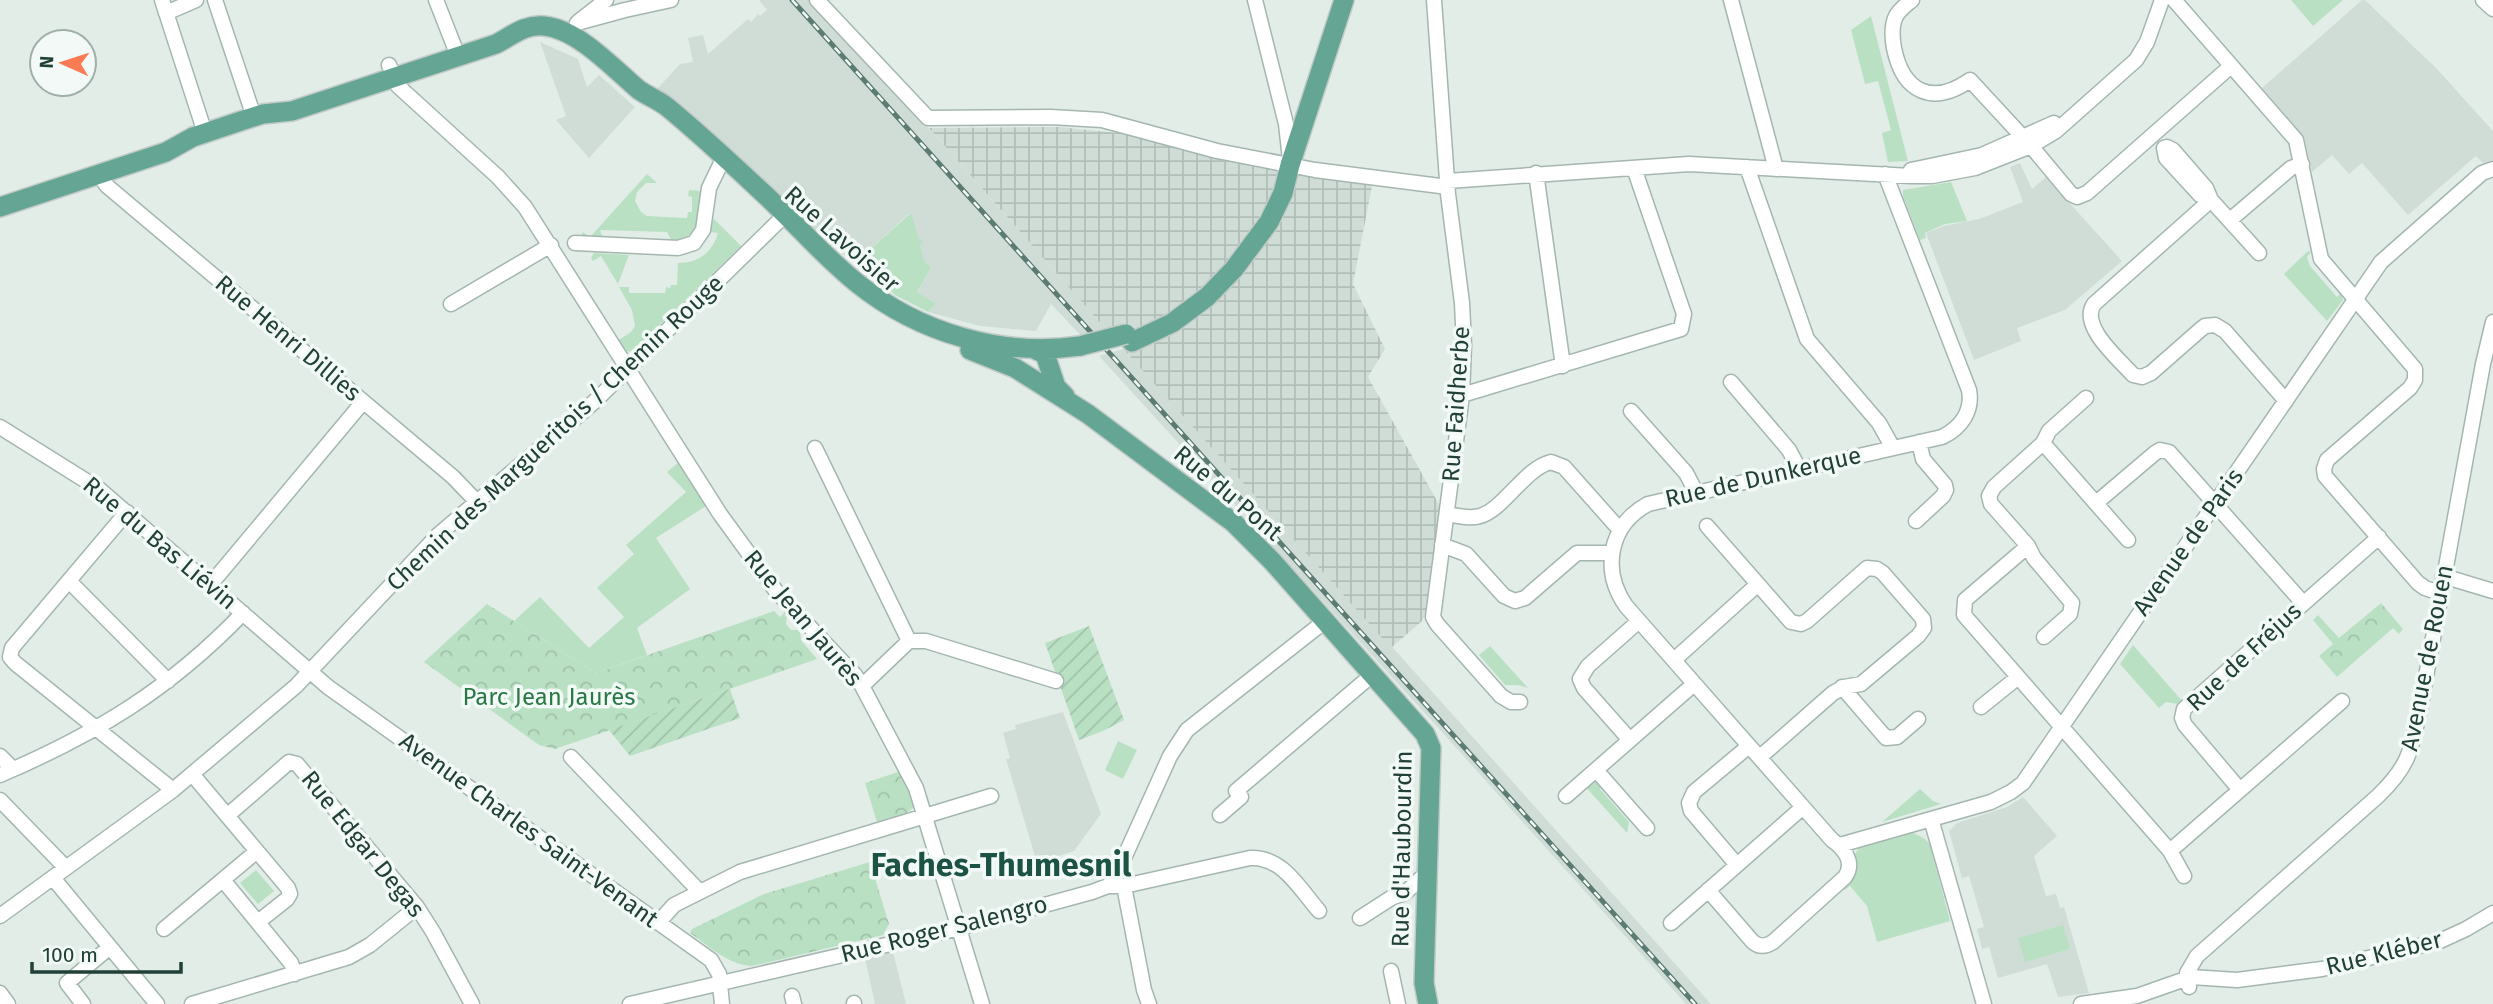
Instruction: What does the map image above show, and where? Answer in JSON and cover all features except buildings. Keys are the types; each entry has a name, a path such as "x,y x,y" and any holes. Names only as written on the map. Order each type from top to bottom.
{"main road":[{"name":"Rue Lavoisier","path":"783,217 849,285 869,301 907,324 943,339 1005,356 1081,351 1129,338 1185,314 1222,283 1269,222 1283,193 1344,0"},
{"path":"0,207 173,149 199,135 258,115 287,112 391,71 456,50 499,43 519,30 544,25 573,29"},
{"name":"Rue Lavoisier","path":"573,29 598,55 642,92 660,117 702,156 721,162 858,284 902,312 932,327 963,338 1041,355"},
{"path":"0,194 162,140 199,135"},
{"name":"Rue Lavoisier","path":"1129,338 1176,313 1234,258 1253,233 1290,165"},
{"name":"Rue du Pont","path":"943,339 1009,365 1088,414"},
{"path":"1070,399 1063,390 1060,377 1065,364 1081,351"},
{"path":"1041,355 1037,365 1040,376 1050,390"},
{"name":"Rue du Pont","path":"1041,355 1056,387 1234,523 1325,621"},
{"name":"Rue d'Haubourdin","path":"1325,621 1422,730 1430,743 1424,983 1428,1004"}],"street":[{"path":"195,0 164,7 199,135"},
{"path":"215,0 258,115"},
{"path":"436,0 456,50"},
{"path":"573,29 606,0"},
{"path":"573,29 671,0"},
{"path":"817,0 928,118 1051,117 1102,120 1217,150 1290,165 1366,178 1448,184 1536,173 1689,164 1932,176 1964,171 2056,131 2136,60 2147,42 2162,0"},
{"path":"1255,0 1286,124 1290,165"},
{"name":"Rue Faidherbe","path":"1434,0 1448,184 1464,323 1462,396 1434,621 1503,698 1520,702"},
{"path":"1731,0 1776,169"},
{"path":"1912,0 1895,17 1892,33 1895,53 1905,77 1917,89 1935,94 1955,91 1970,80 2071,194 2077,197 2085,195 2231,66"},
{"path":"2174,0 2297,140 2321,259 2412,364 2416,380 2410,388 2327,460 2324,469 2325,477 2421,585 2440,593"},
{"path":"2483,0 2493,9"},
{"name":"Rue Jean Jaurès","path":"391,71 398,86 515,194 551,245 712,503 772,585 862,686 910,773 982,1004"},
{"path":"575,243 678,248 694,243 703,230 709,188 721,162"},
{"path":"2230,219 2291,168 2302,164"},
{"path":"1747,167 1807,339 1879,423 1893,448"},
{"path":"1462,396 1675,333 1683,326 1684,314 1633,168"},
{"name":"Avenue de Paris","path":"1840,845 1991,802 2017,788 2062,728 2388,255 2482,173 2493,169"},
{"path":"1536,173 1563,366"},
{"name":"Rue Henri Dillies","path":"99,174 107,186 453,477 477,502"},
{"name":"Rue de Dunkerque","path":"1840,845 1832,840 1626,606 1615,587 1612,553 1620,530 1628,518 1648,504 1942,437 1960,425 1969,409 1970,395 1891,174"},
{"path":"2259,253 2211,200 2094,304 2089,314 2092,325 2133,375 2142,377 2151,373 2205,326 2215,325 2225,331 2286,401"},
{"name":"Chemin des Margueritois / Chemin Rouge","path":"0,916 173,790 310,672 426,547 594,402 783,217"},
{"path":"451,304 551,245"},
{"name":"Avenue de Rouen","path":"2188,982 2190,966 2205,948 2378,796 2400,774 2411,752 2493,322"},
{"path":"1731,382 1789,450 1799,469"},
{"path":"2044,637 2070,614 2071,603 2034,558 2028,546 1991,504 1989,496 1994,487 2043,443 2049,431 2086,398"},
{"path":"210,585 363,402"},
{"path":"1631,411 1686,473 1696,492"},
{"name":"Rue du Bas Liévin","path":"0,427 87,480 310,672"},
{"path":"1916,521 1946,490 1945,485 1923,459 1919,442"},
{"path":"2043,443 2128,540"},
{"path":"815,448 909,641"},
{"path":"2096,503 2160,450 2169,452 2303,603"},
{"path":"1447,514 1472,517 1484,515 1538,467 1551,462 1563,467 1620,530"},
{"path":"127,512 12,648 10,657 173,790"},
{"path":"1707,526 1787,619 1797,624 1807,621 1863,570 1874,568 1883,573 1923,619 1924,628 1918,636 1861,684 1842,687 1760,757"},
{"name":"Rue de Fréjus","path":"2240,790 2185,725 2182,713 2379,537"},
{"path":"1442,545 1466,554 1505,597 1515,601 1525,598 1577,553 1612,553"},
{"path":"2028,546 1965,600 1964,615 2170,850 2184,876"},
{"path":"2443,576 2493,591"},
{"path":"69,581 168,681"},
{"path":"1674,660 1757,585"},
{"path":"0,756 6,772 98,728 168,681 212,645 243,613"},
{"path":"1108,886 1115,878 1170,756 1187,730 1325,621"},
{"path":"1630,740 1584,688 1580,679 1588,666 1639,621"},
{"path":"862,686 909,641 921,640 1056,681"},
{"name":"Avenue Charles Saint-Venant","path":"310,672 504,814 711,960 718,971 722,1004"},
{"path":"1220,815 1241,797 1236,791 1372,675"},
{"path":"1981,707 2017,678"},
{"path":"1566,796 1694,684"},
{"path":"1842,687 1886,738 1897,737 1918,719"},
{"path":"2170,850 2342,701"},
{"path":"1737,865 1691,811 1689,803 1694,792 1749,746"},
{"path":"571,757 699,891"},
{"name":"Rue Edgar Degas","path":"228,815 289,762 297,764 417,906 472,1004"},
{"path":"1596,770 1647,828"},
{"path":"192,774 288,888 287,899 258,922"},
{"path":"658,923 671,907 740,872 992,796"},
{"path":"0,800 66,868"},
{"path":"1671,923 1803,807"},
{"path":"1931,820 1984,1004"},
{"path":"1708,890 1754,943 1767,945 1847,875 1849,862 1840,845"},
{"path":"164,929 257,851"},
{"name":"Rue Roger Salengro","path":"630,1004 959,927 1108,886 1124,886 1250,858 1273,861 1319,911"},
{"path":"1360,918 1391,898 1405,893 1420,878 1426,877"},
{"path":"53,878 158,1004"},
{"path":"223,880 290,962 295,974"},
{"path":"1124,886 1149,1004"},
{"path":"192,1004 295,974 363,950 417,906"},
{"name":"Rue Kléber","path":"2081,1004 2162,996 2188,982 2228,985 2322,969 2430,944 2458,933 2493,912"},
{"path":"83,1004 67,983 110,947"},
{"path":"1391,971 1398,1004"},
{"path":"0,993 8,1004"}],"shaded area":[{"path":"759,0 812,0 1109,333 1084,339 1051,304 1036,331 980,326 928,312 936,304 917,293 931,268 924,260 910,213 857,261 845,256 658,88 680,64 693,62 688,38 703,35 708,54 748,19 751,22 758,14 760,16 767,10"},
{"path":"2362,0 2437,69 2493,131 2493,160 2483,163 2476,156 2408,215 2362,163 2349,174 2332,155 2312,172 2304,137 2262,88"},
{"path":"540,42 578,59 587,87 599,75 635,107 589,158 556,120 566,116"},
{"path":"1059,127 1129,134 1209,157 1372,186 1353,284 1385,349 1368,377 1441,508 1428,608 1422,621 1391,648 929,128"},
{"path":"2020,163 2032,189 2046,177 2122,261 2065,310 2017,328 2021,341 1974,360 1926,233 1944,226 1979,219 2023,202 2010,167"},
{"path":"1123,349 1711,1004 1686,1004 1099,356"},
{"path":"1063,712 1101,814 1074,851 1037,863 1006,759 1010,758 1003,733 1016,729 1015,725"},
{"path":"2023,797 2057,836 2034,856 2046,896 2056,894 2060,908 2064,907 2089,993 2058,997 2047,964 1998,978 1989,947 1982,949 1977,929 1984,927 1969,876 1962,878 1949,831 1957,823 2007,807"},
{"path":"893,952 906,1004 875,1004 865,959"}],"green space":[{"path":"2291,0 2343,0 2313,26"},
{"path":"1871,16 1908,161 1888,162 1882,133 1891,130 1878,81 1865,84 1851,30"},
{"path":"647,174 657,183 646,183 637,192 635,201 641,212 647,216 687,218 688,212 692,212 689,190 701,191 699,216 688,236 671,240 667,232 600,230 603,238 584,238 581,236 583,232 590,237"},
{"path":"1951,182 1967,221 1945,224 1925,233 1926,238 1920,240 1903,190"},
{"path":"911,213 918,237 923,242 920,245 924,260 931,268 917,292 936,304 928,312 895,295 857,261"},
{"path":"714,219 741,246 632,352 626,351 619,340 635,326 632,310 619,287 629,287 629,293 665,293 666,287 677,285 678,263 698,259 712,246 718,233 709,232"},
{"path":"2308,251 2311,252 2307,257 2310,266 2337,297 2341,293 2343,300 2327,321 2284,274"},
{"path":"594,253 629,255 618,284 601,256 593,261 591,258"},
{"path":"678,463 706,506 656,538 690,589 637,628 647,655 596,673 514,621 540,597 589,648 624,617 597,588 634,554 626,545 686,492 667,472"},
{"path":"2381,603 2403,629 2399,634 2393,628 2337,677 2319,656 2333,644 2313,620 2318,615 2339,638"},
{"name":"Parc Jean Jaurès","path":"487,604 596,673 774,611 780,617 785,612 787,614 786,624 791,630 800,630 801,640 817,659 555,749 539,745 424,662"},
{"path":"1089,626 1124,720 1079,740 1045,643"},
{"path":"2133,645 2183,705 2166,702 2159,708 2120,664"},
{"path":"1490,646 1528,688 1505,685 1479,655"},
{"path":"730,689 740,718 630,756 609,730"},
{"path":"1118,741 1137,750 1123,779 1105,770"},
{"path":"901,771 914,807 906,813 877,822 865,783"},
{"path":"1595,781 1603,783 1600,789 1629,822 1627,833 1584,785"},
{"path":"1920,789 1933,801 1941,804 1882,822"},
{"path":"1912,832 1930,844 1950,921 1877,942 1867,906 1850,886 1845,890 1842,887 1855,872 1855,854 1860,846"},
{"path":"870,862 889,924 883,935 752,966 727,959 690,933 692,929 764,894"},
{"path":"256,870 274,891 258,904 240,883"},
{"path":"2063,925 2070,949 2025,962 2018,938"}],"railway":[{"path":"792,0 1695,1004"}],"district":[{"name":"Faches-Thumesnil","path":"1001,865"}]}
